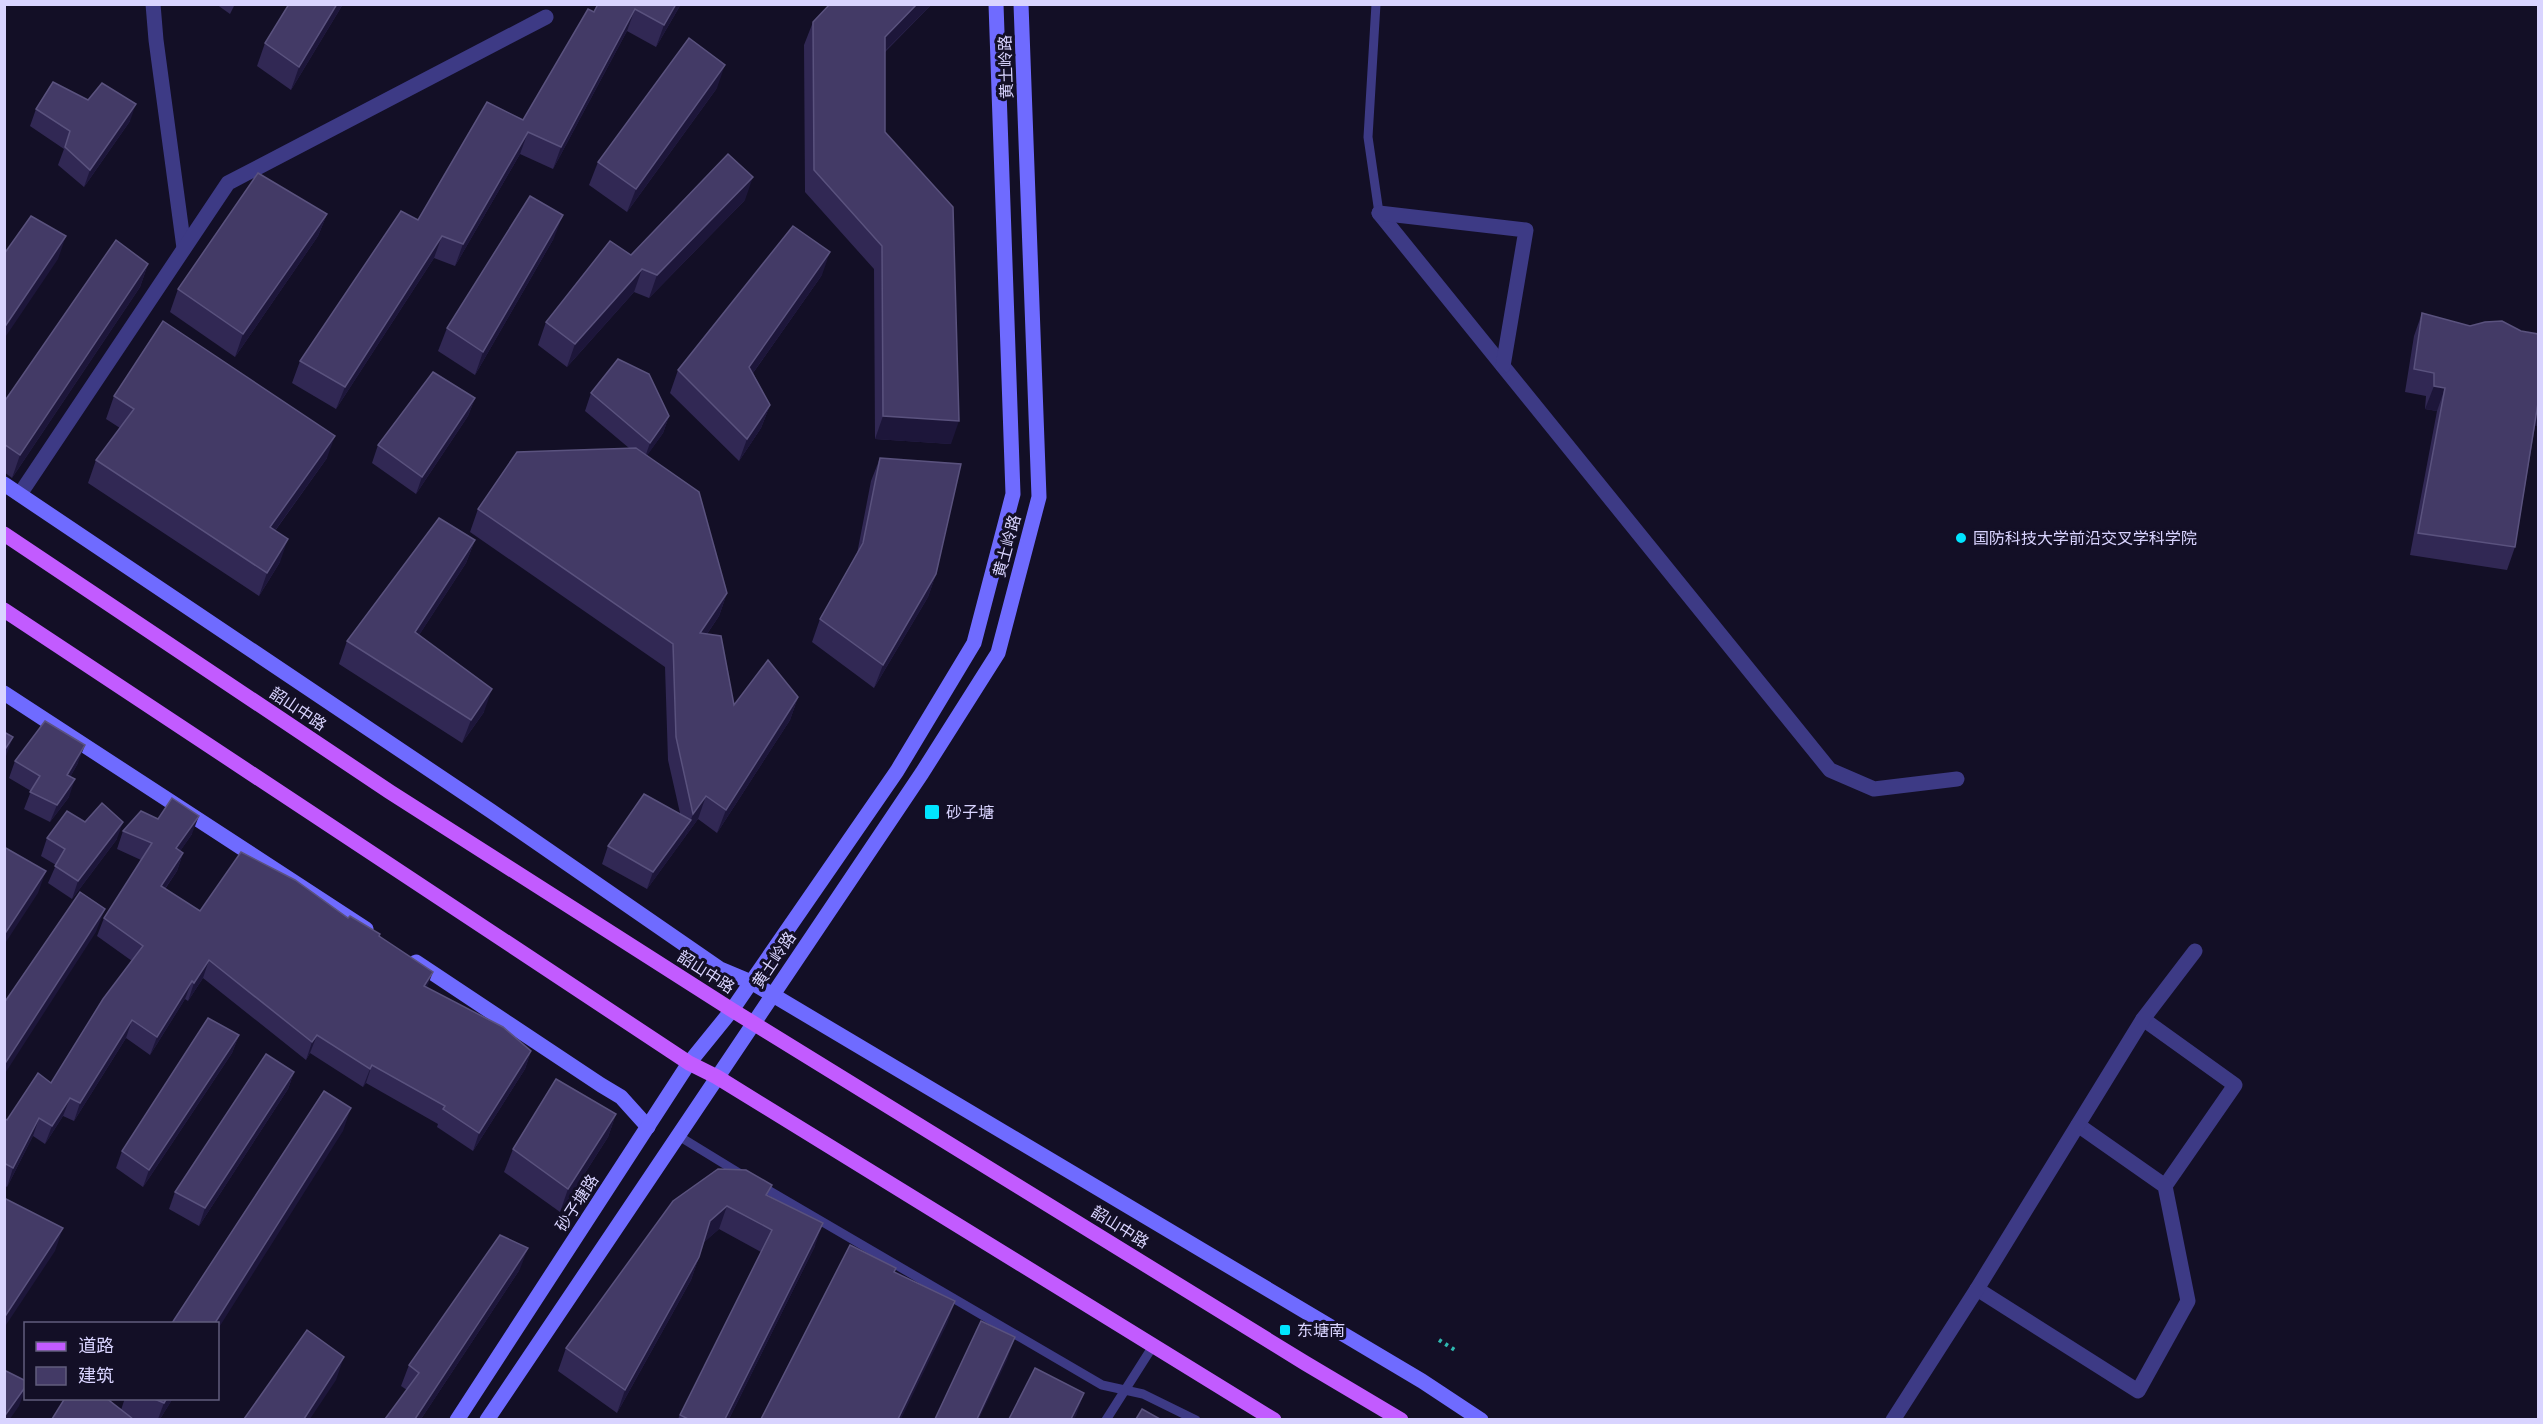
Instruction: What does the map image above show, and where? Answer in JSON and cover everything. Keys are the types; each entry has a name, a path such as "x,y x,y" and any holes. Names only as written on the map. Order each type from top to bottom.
{"main road":[{"name":"韶山中路","path":"4,534 390,792 732,1010 1285,1351 1401,1419"},
{"path":"4,610 689,1063 717,1077 1274,1419"}],"street":[{"path":"153,4 184,248"},
{"name":"黄土岭路","path":"732,1010 897,771 974,642 1010,505 1013,482 996,4"},
{"name":"黄土岭路","path":"754,1022 922,772 998,653 1039,496 1021,4"},
{"path":"20,494 228,183 546,17"},
{"path":"1379,213 1830,770 1874,789 1957,779"},
{"path":"1379,213 1526,230 1503,366"},
{"path":"4,484 720,969 751,982 1481,1419"},
{"path":"4,693 374,934"},
{"path":"1893,1419 1977,1289 2143,1019 2195,951"},
{"path":"404,954 600,1085 611,1090 648,1127"},
{"name":"砂子塘路","path":"457,1419 689,1063 732,1010"},
{"path":"2143,1019 2235,1085 2165,1186"},
{"path":"487,1419 754,1022"},
{"path":"1977,1289 2138,1391 2188,1301 2165,1186 2078,1125"}],"lane":[{"path":"1376,4 1368,137 1379,213"},
{"path":"677,1135 1102,1385 1143,1394 1196,1419"},
{"path":"1106,1419 1153,1346"}],"path":[{"path":"1439,1340 1458,1352"}],"building":[{"path":"289,4 337,4 299,67 265,43"},
{"path":"598,4 676,4 664,25 635,9 561,147 528,132 463,244 442,236 345,387 300,361 401,211 418,220 487,102 523,120 588,9 594,12"},
{"path":"830,4 917,4 885,37 885,132 953,207 959,421 883,416 882,246 814,170 813,22"},
{"path":"689,38 725,65 636,189 598,162"},
{"path":"53,82 88,100 102,83 136,104 90,170 65,147 70,131 36,109"},
{"path":"728,154 753,177 657,275 642,269 575,344 546,322 610,241 631,255"},
{"path":"258,173 327,214 243,334 178,289"},
{"path":"530,196 563,215 483,352 447,328"},
{"path":"31,216 66,236 4,328 4,254"},
{"path":"793,226 830,252 749,367 770,405 747,439 678,370"},
{"path":"116,240 148,264 20,455 4,444 4,402"},
{"path":"2422,313 2470,326 2502,321 2521,331 2538,334 2538,403 2515,547 2418,533 2445,388 2434,386 2434,373 2414,369"},
{"path":"163,321 335,436 270,527 288,539 267,573 96,460 134,409 114,396"},
{"path":"618,359 649,374 669,416 650,443 591,393"},
{"path":"433,372 475,398 422,477 378,445"},
{"path":"636,448 699,492 727,593 700,633 721,636 734,705 768,660 798,697 726,810 706,796 693,814 676,737 673,644 478,509 517,452"},
{"path":"880,458 961,464 936,574 883,665 820,619 863,543"},
{"path":"439,518 475,540 415,632 492,689 471,720 347,641"},
{"path":"45,721 85,745 67,775 75,779 57,805 30,792 40,776 15,761"},
{"path":"4,732 13,737 4,751"},
{"path":"644,794 691,820 653,872 608,846"},
{"path":"172,798 199,816 176,848 183,853 161,886 200,911 241,852 295,880 348,918 350,916 380,934 379,936 433,972 424,986 503,1027 531,1051 479,1133 443,1109 445,1106 372,1065 370,1069 317,1035 312,1042 209,960 194,983 192,981 157,1037 132,1020 80,1103 70,1098 52,1126 39,1118 13,1168 4,1163 4,1118 7,1120 38,1073 51,1083 103,999 143,946 104,918 152,843 123,831 141,811 158,819"},
{"path":"102,803 123,822 78,881 55,866 65,849 47,838 67,811 85,822"},
{"path":"4,847 46,871 4,935"},
{"path":"80,892 105,909 4,1065 4,1003"},
{"path":"208,1018 239,1035 149,1170 122,1151"},
{"path":"266,1054 294,1072 205,1208 175,1192"},
{"path":"556,1079 616,1114 568,1189 513,1149"},
{"path":"324,1091 351,1108 216,1322 173,1322"},
{"path":"718,1169 746,1170 772,1185 766,1195 823,1223 725,1419 688,1419 680,1415 772,1230 727,1206 710,1221 699,1257 625,1390 566,1348 673,1201"},
{"path":"4,1198 63,1228 4,1318"},
{"path":"500,1235 528,1248 415,1419 385,1419 419,1373 409,1365"},
{"path":"850,1245 896,1268 894,1272 955,1301 898,1419 761,1419"},
{"path":"981,1321 1015,1337 977,1419 935,1419"},
{"path":"307,1330 344,1357 304,1419 244,1419"},
{"path":"1035,1368 1084,1393 1071,1419 1009,1419"},
{"path":"4,1370 24,1380 24,1389 4,1417"},
{"path":"64,1400 109,1400 133,1419 52,1419"},
{"path":"1142,1409 1160,1419 1136,1419"}],"place":[{"name":"国防科技大学前沿交叉学科学院","path":"1961,538"},
{"name":"砂子塘","path":"932,812"},
{"name":"东塘南","path":"1285,1330"}]}
